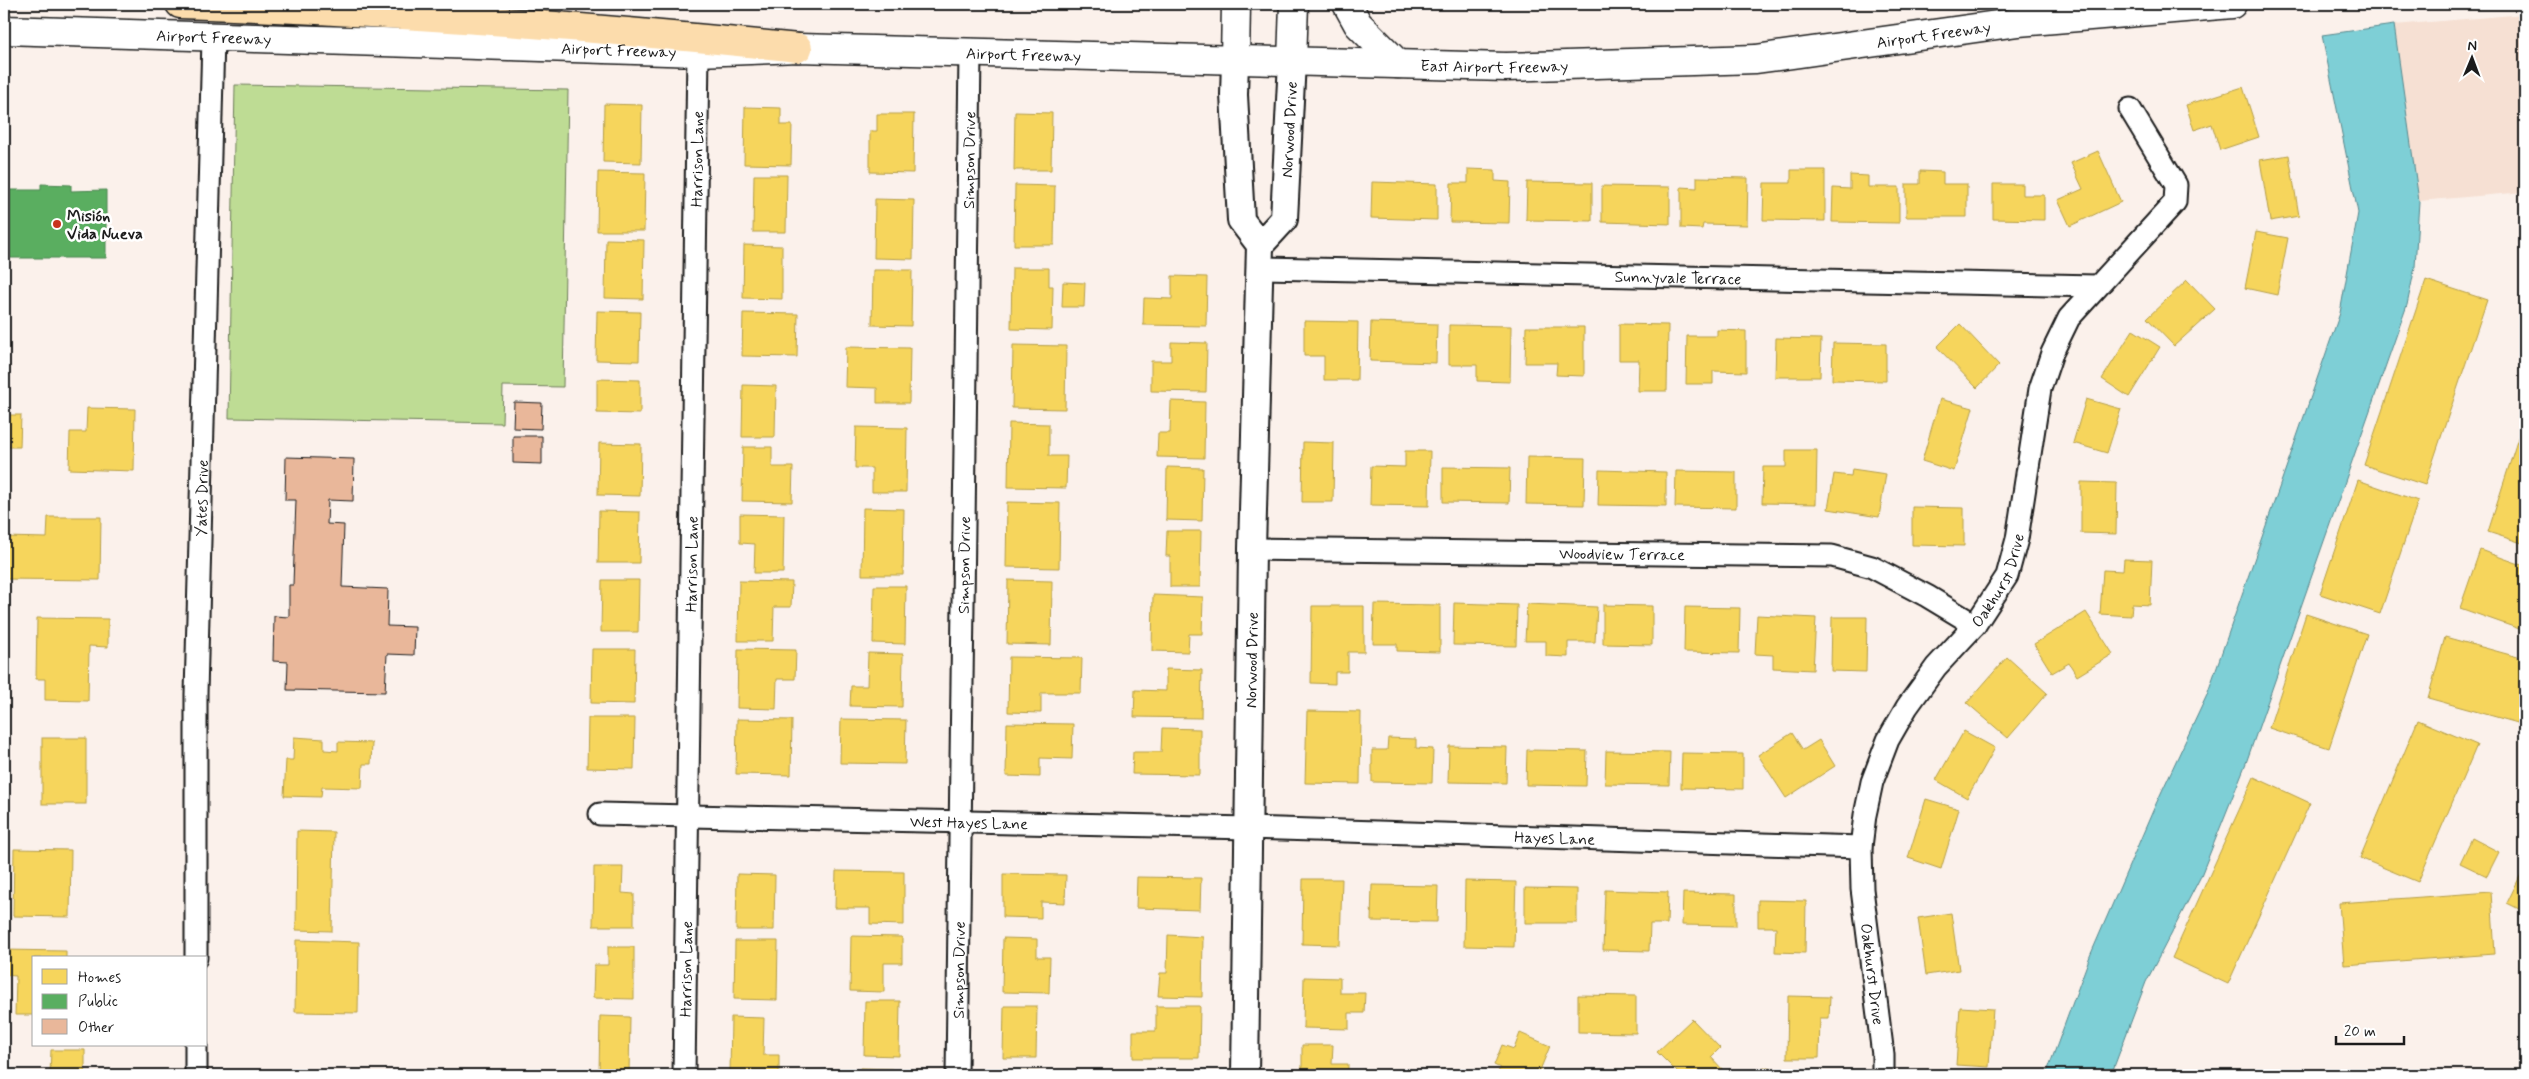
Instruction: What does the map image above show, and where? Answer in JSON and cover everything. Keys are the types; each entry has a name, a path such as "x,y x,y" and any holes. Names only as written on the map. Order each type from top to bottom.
{"highway":[{"path":"180,4 285,8 618,30 798,48"}],"main road":[{"path":"1235,60 1236,4"},
{"name":"Norwood Drive","path":"1292,62 1294,4"},
{"path":"1347,4 1358,24 1398,64"},
{"name":"Airport Freeway","path":"1756,59 2018,22 2232,4"},
{"name":"Airport Freeway","path":"4,30 698,52 798,48 1235,60"},
{"name":"East Airport Freeway","path":"1235,60 1578,66 1756,59"}],"street":[{"name":"Yates Drive","path":"196,956 196,694 213,38"},
{"name":"Harrison Lane","path":"684,1075 698,52"},
{"name":"Simpson Drive","path":"957,1075 970,54"},
{"path":"1235,60 1234,95 1241,220 1259,257"},
{"name":"Norwood Drive","path":"1245,1075 1252,550 1259,257 1284,219 1292,62"},
{"name":"Oakhurst Drive","path":"1883,1075 1883,1055 1862,890 1861,848 1872,782 1888,740 1907,707 1936,667 1975,625 2007,576 2017,539 2040,389 2052,353 2069,318 2096,286 2175,202 2176,185 2130,109"},
{"name":"Sunnyvale Terrace","path":"1259,257 2096,286"},
{"name":"Woodview Terrace","path":"1252,550 1832,556 1872,567 1927,596 1975,625"},
{"path":"600,814 689,816"},
{"name":"West Hayes Lane","path":"689,816 1249,828"},
{"name":"Hayes Lane","path":"1249,828 1861,848"},
{"path":"196,1046 196,1075"}],"shaded area":[{"path":"2525,14 2525,192 2419,201 2394,25"}],"green space":[{"path":"235,85 568,90 563,387 503,386 502,423 229,418"}],"water":[{"path":"2394,25 2419,201 2415,267 2407,305 2246,763 2200,878 2146,982 2111,1075 2046,1075 2090,956 2155,806 2207,695 2340,313 2358,213 2322,35"}],"building: Homes":[{"path":"2243,87 2259,137 2220,150 2212,124 2194,130 2186,105"},
{"path":"604,104 642,105 641,163 603,162"},
{"path":"745,107 781,108 781,125 792,125 791,165 744,164"},
{"path":"1015,112 1052,113 1051,170 1014,170"},
{"path":"877,114 914,114 913,173 870,172 870,131 877,131"},
{"path":"2098,151 2121,202 2070,226 2058,200 2083,189 2071,163"},
{"path":"2289,155 2299,216 2270,221 2260,160"},
{"path":"1468,169 1495,170 1495,181 1510,182 1509,223 1450,222 1451,183 1468,183"},
{"path":"1791,170 1825,170 1825,221 1763,220 1764,183 1791,183"},
{"path":"1920,171 1943,172 1943,184 1967,184 1967,217 1906,217 1906,184 1920,184"},
{"path":"598,172 645,173 644,231 597,231"},
{"path":"754,175 787,175 786,232 753,232"},
{"path":"1850,175 1868,176 1868,187 1899,187 1899,223 1832,222 1833,188 1850,189"},
{"path":"1697,177 1748,178 1747,225 1703,224 1702,229 1681,228 1681,187 1697,188"},
{"path":"1372,182 1437,184 1437,220 1371,218"},
{"path":"1527,182 1592,183 1592,221 1526,220"},
{"path":"1993,184 2023,184 2023,195 2044,195 2044,220 1993,219"},
{"path":"1015,185 1055,186 1054,245 1014,245"},
{"path":"1602,186 1670,187 1670,224 1602,222"},
{"path":"875,199 914,200 913,259 874,258"},
{"path":"2256,232 2288,238 2277,295 2245,288"},
{"path":"606,239 644,240 643,299 605,298"},
{"path":"744,245 782,246 782,299 743,298"},
{"path":"1012,268 1049,268 1049,286 1053,286 1052,330 1011,329"},
{"path":"873,270 912,270 911,326 872,325"},
{"path":"1172,276 1207,277 1206,326 1143,325 1144,298 1172,299"},
{"path":"2187,280 2215,309 2174,346 2147,318"},
{"path":"2426,280 2487,300 2425,485 2364,465"},
{"path":"1063,282 1085,283 1084,307 1062,307"},
{"path":"597,311 640,312 639,361 596,360"},
{"path":"743,313 798,314 797,357 742,356"},
{"path":"1304,321 1358,322 1357,380 1324,380 1324,356 1304,356"},
{"path":"1371,322 1437,324 1436,363 1370,361"},
{"path":"1619,324 1668,325 1667,391 1638,391 1639,360 1619,360"},
{"path":"1960,324 1999,365 1977,388 1937,347"},
{"path":"1449,325 1511,326 1510,382 1477,381 1477,365 1449,365"},
{"path":"1526,327 1584,327 1584,376 1556,375 1557,363 1525,363"},
{"path":"1717,330 1746,331 1746,372 1713,371 1713,384 1686,384 1687,336 1717,336"},
{"path":"2133,330 2160,347 2129,397 2102,379"},
{"path":"1776,338 1821,339 1820,377 1775,377"},
{"path":"1171,342 1207,343 1206,392 1151,391 1151,361 1171,361"},
{"path":"1833,343 1886,344 1886,381 1832,380"},
{"path":"1013,345 1066,346 1065,409 1012,408"},
{"path":"846,347 910,348 909,403 877,403 877,388 845,387"},
{"path":"597,379 640,380 640,414 597,413"},
{"path":"743,385 776,386 775,437 742,437"},
{"path":"1940,399 1973,408 1954,471 1922,461"},
{"path":"2086,399 2121,409 2107,453 2073,443"},
{"path":"1171,401 1205,402 1204,458 1157,457 1158,433 1170,433"},
{"path":"87,408 135,409 134,471 69,469 70,432 86,432"},
{"path":"4,415 21,415 20,447 4,447"},
{"path":"2525,416 2525,544 2488,532"},
{"path":"1009,423 1049,424 1049,456 1067,456 1066,488 1008,487"},
{"path":"856,427 907,428 906,492 872,492 872,468 855,468"},
{"path":"1303,442 1334,443 1333,502 1302,502"},
{"path":"599,443 641,444 640,496 598,495"},
{"path":"743,447 772,447 772,467 793,467 792,502 742,501"},
{"path":"1786,450 1817,450 1816,504 1762,503 1763,467 1786,467"},
{"path":"1405,451 1430,451 1429,506 1370,505 1371,466 1405,467"},
{"path":"1527,457 1585,458 1584,505 1526,504"},
{"path":"1167,467 1203,468 1202,521 1166,520"},
{"path":"1443,467 1510,468 1509,503 1443,502"},
{"path":"1852,469 1886,474 1879,517 1828,509 1834,474 1851,476"},
{"path":"1599,470 1666,472 1666,506 1598,505"},
{"path":"1676,471 1736,472 1736,508 1675,507"},
{"path":"2358,480 2418,501 2380,614 2320,594"},
{"path":"2081,482 2117,483 2116,534 2081,533"},
{"path":"1007,502 1060,503 1059,568 1006,567"},
{"path":"1912,507 1964,508 1964,546 1912,545"},
{"path":"863,508 904,509 903,575 862,575"},
{"path":"599,511 640,512 639,563 598,563"},
{"path":"740,514 784,515 783,573 754,573 755,544 740,543"},
{"path":"48,517 101,517 100,580 4,579 4,537 47,538"},
{"path":"1167,531 1201,531 1200,587 1170,587 1170,556 1166,556"},
{"path":"2480,550 2525,566 2525,631 2460,608"},
{"path":"2124,559 2152,560 2150,605 2132,604 2131,616 2100,614 2103,570 2123,571"},
{"path":"602,580 639,580 638,632 601,632"},
{"path":"1008,580 1052,581 1051,645 1007,644"},
{"path":"739,581 792,582 791,607 774,607 773,641 738,641"},
{"path":"874,586 906,586 905,644 873,643"},
{"path":"1153,595 1203,597 1202,634 1189,634 1188,652 1152,651"},
{"path":"1454,603 1517,605 1516,646 1453,645"},
{"path":"1374,604 1440,605 1440,652 1397,651 1397,644 1373,644"},
{"path":"1527,604 1597,607 1595,642 1568,642 1568,657 1546,656 1546,641 1525,641"},
{"path":"1603,605 1652,606 1652,645 1603,644"},
{"path":"1312,606 1364,606 1364,652 1348,652 1348,672 1335,672 1335,684 1311,683"},
{"path":"1685,607 1740,608 1739,653 1684,652"},
{"path":"2086,612 2113,654 2077,676 2069,663 2052,673 2034,644"},
{"path":"2306,614 2367,634 2329,748 2269,728"},
{"path":"1757,615 1816,618 1813,670 1773,668 1773,655 1755,654"},
{"path":"1832,617 1867,617 1866,672 1831,671"},
{"path":"37,618 108,619 108,647 89,646 88,701 45,700 45,679 36,679"},
{"path":"2445,637 2525,659 2525,725 2428,698"},
{"path":"592,649 635,649 634,704 591,703"},
{"path":"738,649 796,650 795,679 777,679 776,709 737,708"},
{"path":"868,653 903,654 902,707 850,706 851,686 867,686"},
{"path":"1009,657 1082,658 1081,693 1041,693 1041,713 1008,712"},
{"path":"2007,657 2047,693 2008,738 1967,703"},
{"path":"1166,669 1202,670 1201,718 1134,717 1135,690 1166,691"},
{"path":"1307,711 1361,712 1360,784 1305,783"},
{"path":"588,718 635,718 634,769 587,768"},
{"path":"737,719 792,720 791,775 736,774"},
{"path":"841,719 906,720 905,764 840,763"},
{"path":"2418,720 2477,745 2418,882 2360,858"},
{"path":"1007,723 1073,724 1072,759 1040,758 1040,777 1006,776"},
{"path":"1162,728 1200,729 1200,775 1132,774 1133,752 1161,752"},
{"path":"1964,731 1995,748 1967,798 1936,780"},
{"path":"1792,733 1803,750 1819,740 1835,766 1786,798 1758,755"},
{"path":"294,737 324,739 324,750 338,751 338,742 372,743 371,764 363,764 362,788 322,787 321,797 284,796 286,760 293,760"},
{"path":"42,738 86,738 86,804 42,804"},
{"path":"1388,738 1416,739 1416,748 1433,749 1432,783 1372,782 1372,750 1387,750"},
{"path":"1449,746 1507,747 1506,783 1448,782"},
{"path":"1527,750 1587,751 1586,786 1526,785"},
{"path":"1606,751 1670,752 1669,785 1605,784"},
{"path":"1682,753 1743,754 1743,789 1681,788"},
{"path":"2254,777 2310,803 2228,984 2172,958"},
{"path":"1926,799 1959,809 1941,869 1908,858"},
{"path":"297,831 334,832 332,931 296,930"},
{"path":"2472,838 2499,852 2487,876 2460,863"},
{"path":"14,849 71,850 70,917 13,916"},
{"path":"2525,866 2525,912 2507,903"},
{"path":"594,867 623,867 622,893 634,894 634,926 593,926"},
{"path":"836,871 904,872 904,925 870,924 870,908 835,908"},
{"path":"737,874 775,875 774,930 736,930"},
{"path":"1003,874 1066,875 1065,903 1041,902 1041,918 1003,917"},
{"path":"1137,877 1201,878 1200,910 1136,908"},
{"path":"1303,879 1342,879 1340,945 1302,944"},
{"path":"1465,881 1516,882 1514,947 1464,946"},
{"path":"1372,885 1438,886 1437,922 1371,921"},
{"path":"1525,888 1577,889 1577,923 1525,923"},
{"path":"1605,890 1668,892 1667,924 1650,924 1649,951 1603,950"},
{"path":"2491,892 2495,954 2344,965 2339,903"},
{"path":"1683,893 1736,894 1736,926 1682,925"},
{"path":"1758,900 1806,901 1805,953 1775,952 1776,927 1758,927"},
{"path":"1951,913 1959,970 1926,975 1918,918"},
{"path":"1168,935 1203,937 1202,997 1158,996 1160,973 1167,973"},
{"path":"851,936 902,937 902,963 884,963 884,992 850,991"},
{"path":"1003,938 1037,939 1037,957 1050,957 1049,993 1002,992"},
{"path":"296,940 359,942 358,1013 295,1012"},
{"path":"735,941 778,941 777,1000 734,999"},
{"path":"608,947 634,947 634,999 593,998 594,965 608,965"},
{"path":"4,950 66,951 66,956 32,956 32,1015 15,1015 16,976 4,975"},
{"path":"1304,977 1340,978 1340,993 1365,993 1364,1013 1349,1013 1349,1029 1303,1028"},
{"path":"1578,995 1636,996 1636,1033 1578,1032"},
{"path":"1788,996 1830,997 1829,1018 1820,1018 1819,1058 1787,1058"},
{"path":"865,1001 900,1001 899,1056 864,1055"},
{"path":"1004,1006 1037,1006 1036,1058 1003,1058"},
{"path":"1156,1006 1200,1006 1199,1058 1133,1058 1133,1031 1156,1031"},
{"path":"1960,1007 1993,1009 1989,1067 1956,1065"},
{"path":"600,1016 630,1017 629,1075 599,1074"},
{"path":"731,1017 764,1018 763,1055 779,1055 779,1075 730,1074"},
{"path":"1692,1019 1720,1048 1711,1057 1723,1070 1718,1075 1680,1075 1657,1052"},
{"path":"1520,1033 1550,1046 1538,1075 1497,1075 1500,1068 1494,1065 1502,1045 1514,1049"},
{"path":"1302,1045 1333,1045 1332,1064 1348,1064 1348,1075 1302,1075"},
{"path":"51,1050 85,1050 85,1075 50,1075"},
{"path":"1764,1067 1792,1075 1762,1075"},
{"path":"860,1068 892,1069 892,1075 860,1075"},
{"path":"1000,1072 1038,1072 1038,1075 1000,1075"},
{"path":"301,1073 346,1074 346,1075 301,1075"}],"building: Public":[{"name":"Misión Vida Nueva","path":"41,184 71,185 71,191 106,190 106,258 7,258 8,190 41,190"}],"building: Other":[{"path":"514,402 542,403 541,429 513,428"},
{"path":"513,436 542,436 542,464 513,463"},
{"path":"286,457 354,459 353,501 328,500 327,524 344,525 342,587 388,589 387,626 415,627 414,655 387,654 385,692 287,690 288,662 273,661 274,616 289,617 289,585 293,585 296,500 285,500"}],"place":[{"name":"Misión Vida Nueva","path":"57,224"}]}
